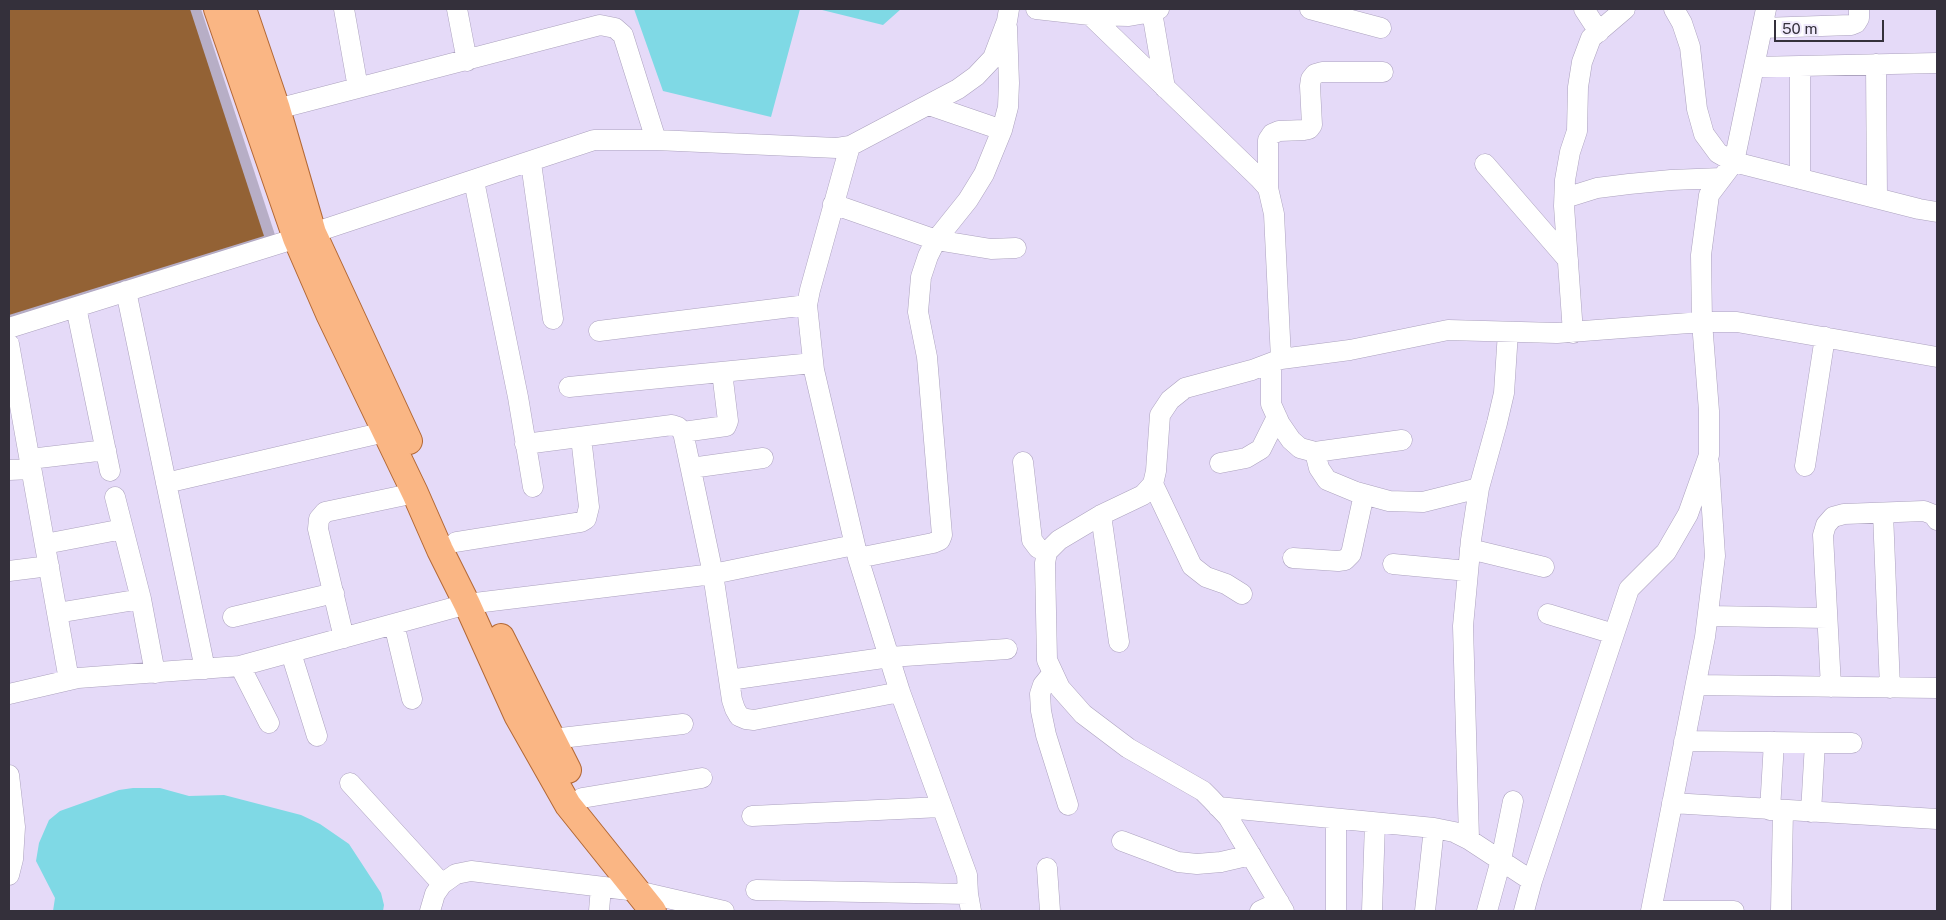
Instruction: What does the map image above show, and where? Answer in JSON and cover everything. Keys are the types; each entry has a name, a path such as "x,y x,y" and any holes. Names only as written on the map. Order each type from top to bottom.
{"main road":[{"path":"216,9 305,235 456,542 475,603 517,715 568,805 654,902"},
{"path":"243,9 277,109 305,235 329,314 415,492 440,550 475,603 552,739 582,798 654,902"}],"street":[{"path":"344,9 358,88"},
{"path":"457,9 467,61"},
{"path":"1036,9 1090,16 1129,16 1156,10 1165,88"},
{"path":"1310,9 1381,28"},
{"path":"1584,9 1599,32"},
{"path":"1573,332 1565,180 1576,132 1578,87 1582,62 1591,38 1625,9"},
{"path":"1674,9 1682,23 1690,47 1697,109 1704,134 1718,153 1734,162 1937,212"},
{"path":"1734,911 1651,911 1696,685 1708,616 1715,556 1709,455 1709,411 1702,322 1701,256 1709,195 1734,162 1764,18 1851,25 1856,23 1859,18 1859,9"},
{"path":"9,328 474,181 594,140 656,140 837,148 850,146 958,89 981,70 992,58 1008,15"},
{"path":"9,694 70,680 240,666 475,603 714,574 856,552 933,543 940,540 942,535 927,357 918,312 921,276 936,240 968,200 984,174 1002,130 1008,107 1008,15"},
{"path":"1090,16 1268,188"},
{"path":"277,109 600,25 615,28 623,35 656,140"},
{"path":"1754,67 1937,62"},
{"path":"1876,64 1877,198"},
{"path":"1800,66 1800,179"},
{"path":"1383,72 1322,72 1315,74 1311,79 1310,86 1312,125 1309,129 1304,130 1279,131 1272,134 1268,140 1268,188 1274,214 1276,361 1271,404 1291,440 1300,448 1315,452 1402,440"},
{"path":"929,105 1002,130"},
{"path":"756,890 970,903 967,875 900,692 856,552 813,363 807,305 850,146"},
{"path":"530,162 553,319"},
{"path":"1485,164 1568,260"},
{"path":"1565,198 1597,188 1628,184 1722,178"},
{"path":"474,181 518,397 533,487"},
{"path":"834,204 936,240 991,249 1016,248"},
{"path":"126,292 205,669"},
{"path":"598,331 807,305"},
{"path":"76,307 110,470"},
{"path":"1260,911 1282,907 1228,817 1203,790 1128,748 1082,714 1060,688 1047,660 1045,562 1047,552 1059,540 1101,515 1143,496 1153,484 1156,471 1160,415 1170,400 1186,388 1252,370 1276,361 1350,350 1448,330 1573,332 1702,322 1737,322 1937,357"},
{"path":"1469,840 1463,626 1470,549 1479,488 1498,423 1504,393 1508,332"},
{"path":"1805,466 1825,337"},
{"path":"9,344 70,680"},
{"path":"569,387 813,363"},
{"path":"683,432 726,426 728,421 722,372"},
{"path":"1220,463 1246,458 1261,449 1277,417"},
{"path":"525,444 672,425 678,427 683,432 714,574 729,680 735,709 739,716 754,720 900,692"},
{"path":"166,483 385,432"},
{"path":"456,542 582,522 586,519 589,508 580,437"},
{"path":"9,470 30,464 106,450"},
{"path":"1315,452 1319,468 1328,480 1364,494 1389,501 1423,502 1479,488"},
{"path":"1524,911 1532,880 1629,589 1666,552 1688,514 1709,455"},
{"path":"692,468 763,458"},
{"path":"1023,462 1032,540 1038,548 1047,552"},
{"path":"1153,484 1192,566 1206,577 1226,584 1242,594"},
{"path":"344,638 318,529 319,519 325,512 415,492"},
{"path":"1293,558 1345,560 1351,554 1364,494"},
{"path":"115,497 141,600 155,673"},
{"path":"1831,686 1823,535 1826,525 1833,518 1844,514 1924,511 1934,515 1937,520"},
{"path":"1883,513 1890,688"},
{"path":"1101,515 1119,642"},
{"path":"45,544 123,529"},
{"path":"1470,549 1544,567"},
{"path":"1393,564 1468,571"},
{"path":"9,571 49,566"},
{"path":"233,617 334,593"},
{"path":"58,613 141,600"},
{"path":"1548,614 1614,634"},
{"path":"1708,616 1827,618"},
{"path":"394,624 412,699"},
{"path":"729,680 890,657 1007,649"},
{"path":"291,653 317,736"},
{"path":"240,666 270,723"},
{"path":"1052,674 1042,685 1040,694 1041,710 1046,735 1068,805"},
{"path":"1696,685 1937,688"},
{"path":"552,739 683,724"},
{"path":"1684,741 1852,743"},
{"path":"1774,742 1781,911"},
{"path":"1811,812 1815,743"},
{"path":"9,775 15,827 13,859 9,875"},
{"path":"582,798 702,778"},
{"path":"350,783 442,884"},
{"path":"1487,911 1501,860 1513,801"},
{"path":"1672,803 1937,819"},
{"path":"752,816 941,807"},
{"path":"1218,807 1434,828 1454,832 1532,880"},
{"path":"1336,819 1336,911"},
{"path":"1372,911 1375,823"},
{"path":"1425,911 1434,828"},
{"path":"1122,841 1178,862 1197,864 1221,862 1251,855"},
{"path":"1047,868 1050,911"},
{"path":"430,911 435,894 442,884 456,874 472,871 600,887 654,902 724,911"},
{"path":"599,911 600,887"}],"shaded area":[{"path":"634,9 800,9 771,117 663,91"},
{"path":"818,9 901,9 883,25"},
{"path":"160,788 189,796 224,795 301,815 320,824 349,844 381,893 384,905 383,911 53,911 55,898 36,861 39,843 49,820 60,811 119,790"}],"building":[{"path":"9,9 190,9 264,236 9,315"}]}
